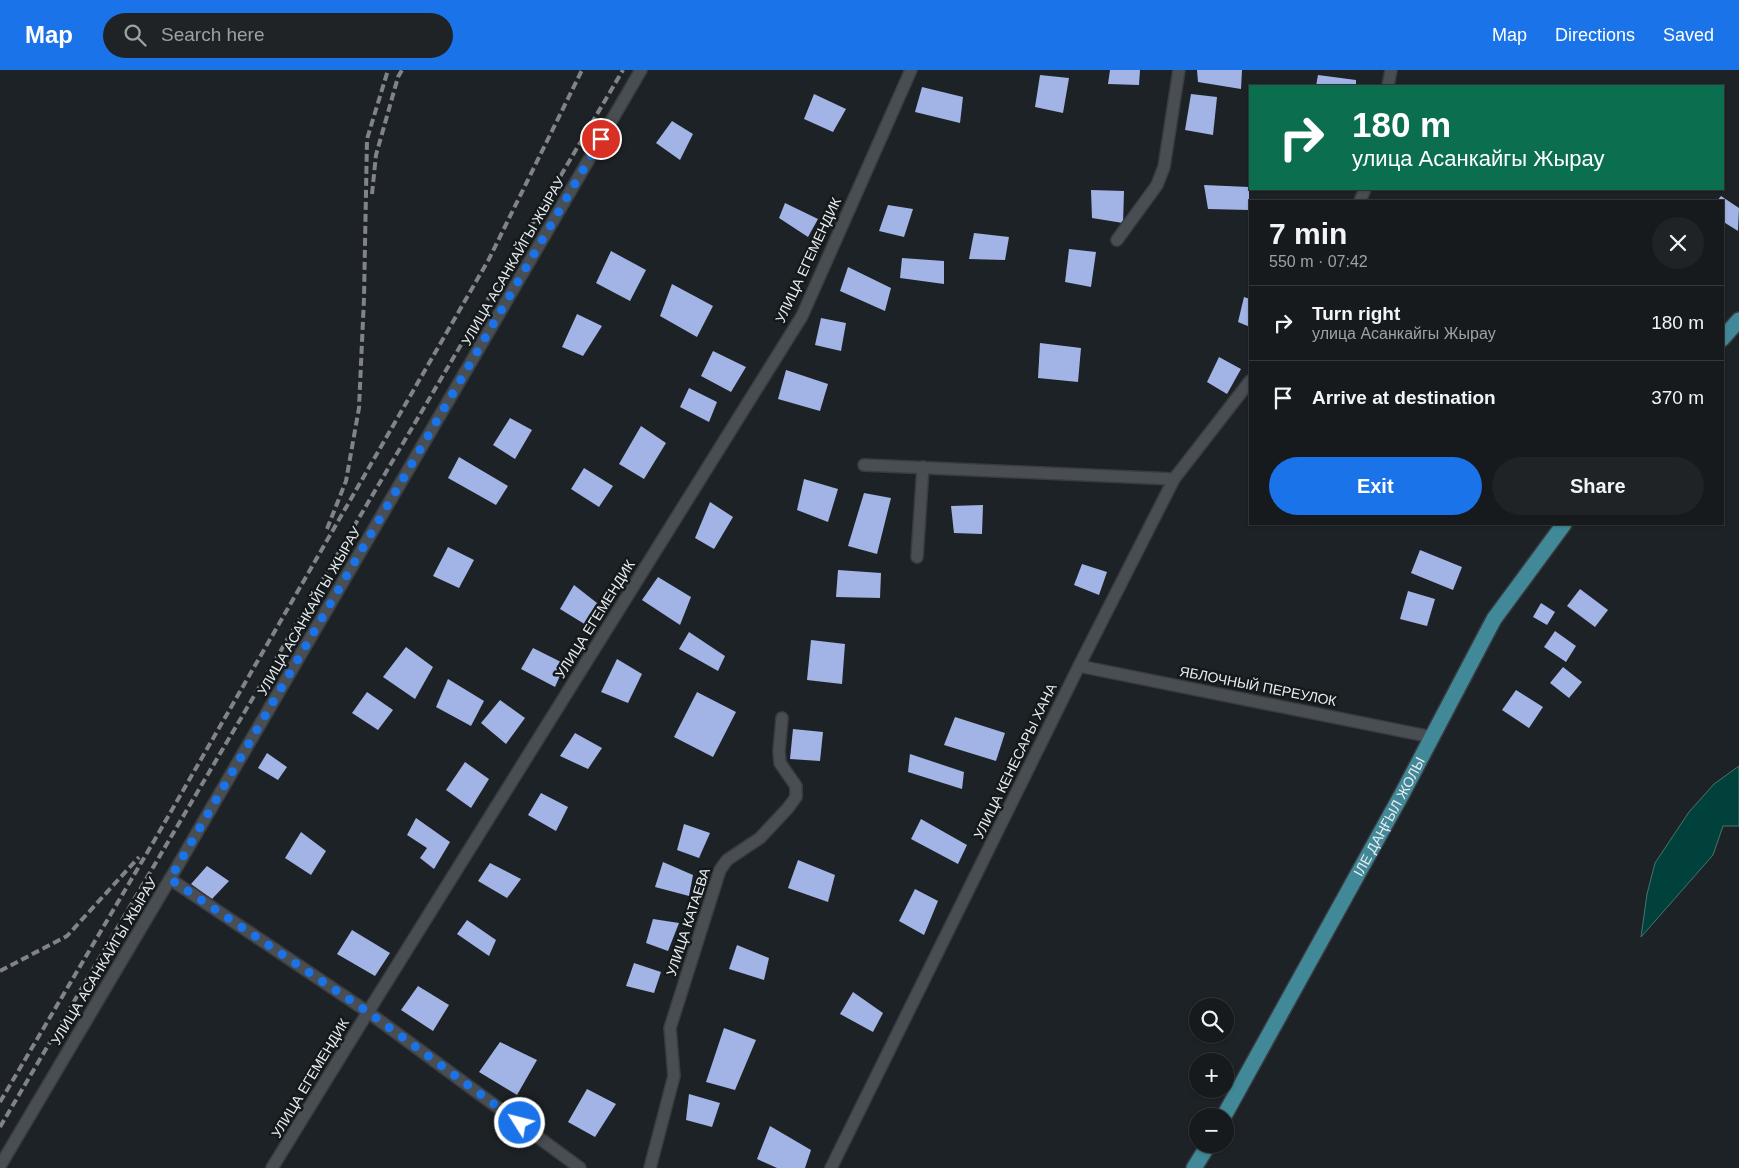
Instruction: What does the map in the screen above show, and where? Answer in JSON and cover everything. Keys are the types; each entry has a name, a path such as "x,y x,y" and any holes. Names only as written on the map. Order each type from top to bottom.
{"main road":[{"path":"1724,337 1739,320"},
{"name":"ІЛЕ ДАҢҒЫЛ ЖОЛЫ","path":"1228,1108 1494,619 1563,525"},
{"path":"1194,1168 1203,1153"}],"street":[{"name":"УЛИЦА АСАНКАЙГЫ ЖЫРАУ","path":"0,1166 170,879 641,70"},
{"name":"УЛИЦА ЕГЕМЕНДИК","path":"272,1168 802,316 911,70"},
{"path":"1117,240 1157,185 1164,167 1179,70"},
{"path":"1388,85 1391,70"},
{"name":"УЛИЦА КЕНЕСАРЫ ХАНА","path":"832,1168 1079,666 1174,479 1249,382"},
{"path":"864,465 1174,479"},
{"path":"917,557 923,467"},
{"name":"ЯБЛОЧНЫЙ ПЕРЕУЛОК","path":"1079,666 1432,736"},
{"name":"УЛИЦА КАТАЕВА","path":"650,1168 674,1076 670,1028 720,870 727,860 760,838 788,808 796,796 796,786 780,763 779,751 782,718"},
{"path":"170,879 368,1012 580,1168"}],"shaded area":[{"path":"1739,766 1739,826 1723,826 1713,855 1641,937 1647,894 1655,863 1689,812 1714,784"}],"building":[{"path":"1110,70 1140,70 1139,85 1108,84"},
{"path":"1197,70 1242,70 1241,89 1198,82"},
{"path":"1040,75 1069,78 1063,113 1035,107"},
{"path":"1318,75 1356,80 1356,85 1316,85"},
{"path":"922,87 963,97 960,123 915,112"},
{"path":"814,94 846,109 833,132 804,119"},
{"path":"1191,94 1217,97 1213,135 1185,130"},
{"path":"672,121 693,134 680,160 656,143"},
{"path":"1204,185 1249,187 1249,210 1208,209"},
{"path":"1091,190 1124,191 1123,223 1092,218"},
{"path":"1721,196 1739,208 1738,231 1724,222 1724,200 1718,200"},
{"path":"785,203 818,219 808,237 779,218"},
{"path":"888,205 913,209 904,237 879,231"},
{"path":"974,233 1009,237 1005,260 969,259"},
{"path":"1069,249 1096,252 1091,287 1065,282"},
{"path":"611,251 646,270 630,301 596,283"},
{"path":"902,258 944,261 944,284 900,278"},
{"path":"848,267 891,288 885,311 840,291"},
{"path":"672,284 713,306 697,337 660,316"},
{"path":"1244,297 1249,299 1249,327 1238,322"},
{"path":"577,314 602,326 583,356 562,347"},
{"path":"821,318 846,323 841,351 815,345"},
{"path":"1040,343 1081,348 1078,382 1038,378"},
{"path":"713,351 746,367 731,392 701,376"},
{"path":"1219,357 1241,369 1227,394 1207,382"},
{"path":"786,370 828,384 820,411 778,399"},
{"path":"689,388 717,402 709,422 680,407"},
{"path":"510,418 532,430 515,459 493,445"},
{"path":"641,426 666,443 644,479 619,464"},
{"path":"459,457 508,486 496,505 448,478"},
{"path":"584,468 613,486 599,507 571,489"},
{"path":"804,479 838,489 828,522 797,510"},
{"path":"864,493 891,498 877,554 848,546"},
{"path":"710,502 733,517 714,549 695,538"},
{"path":"983,505 982,534 954,533 951,506"},
{"path":"448,547 474,560 459,588 433,576"},
{"path":"1420,550 1462,567 1453,590 1411,573"},
{"path":"1082,564 1107,572 1099,595 1074,585"},
{"path":"838,570 881,573 880,598 836,597"},
{"path":"658,577 691,597 680,625 642,600"},
{"path":"574,585 597,603 586,625 560,609"},
{"path":"1580,589 1608,610 1595,627 1567,606"},
{"path":"1408,591 1435,599 1427,626 1400,619"},
{"path":"1541,603 1555,612 1547,625 1533,617"},
{"path":"1555,631 1576,646 1566,662 1544,647"},
{"path":"689,632 725,656 718,671 679,649"},
{"path":"811,640 845,644 842,684 807,680"},
{"path":"406,647 433,667 415,699 383,677"},
{"path":"533,648 565,664 555,687 521,669"},
{"path":"617,659 642,674 628,703 601,692"},
{"path":"1563,667 1582,682 1569,698 1550,683"},
{"path":"448,679 484,701 471,726 436,707"},
{"path":"1516,690 1543,707 1529,728 1502,710"},
{"path":"367,692 393,710 378,730 352,713"},
{"path":"697,692 736,712 713,757 674,737"},
{"path":"500,700 525,718 506,744 481,723"},
{"path":"955,717 1005,733 996,761 944,745"},
{"path":"793,729 823,732 820,761 790,759"},
{"path":"575,733 602,748 588,769 560,756"},
{"path":"267,753 287,767 278,780 258,768"},
{"path":"910,754 964,772 962,789 908,772"},
{"path":"465,762 489,779 471,808 446,790"},
{"path":"541,793 568,807 556,831 528,815"},
{"path":"416,818 450,842 434,869 420,858 427,848 407,835"},
{"path":"921,819 967,845 958,864 911,839"},
{"path":"684,824 710,833 699,858 677,850"},
{"path":"301,832 326,851 311,875 285,858"},
{"path":"798,860 835,875 828,902 788,888"},
{"path":"663,862 693,875 689,896 655,887"},
{"path":"490,863 521,879 507,898 478,881"},
{"path":"207,866 229,881 212,899 191,884"},
{"path":"915,889 938,901 924,935 899,921"},
{"path":"653,919 679,923 668,951 646,943"},
{"path":"467,920 496,940 489,956 457,934"},
{"path":"352,930 390,953 375,976 337,954"},
{"path":"737,945 769,958 764,980 729,969"},
{"path":"634,963 661,972 654,993 626,986"},
{"path":"418,986 449,1005 433,1031 401,1010"},
{"path":"853,992 883,1013 873,1032 840,1014"},
{"path":"724,1028 756,1040 735,1090 706,1082"},
{"path":"500,1042 537,1060 517,1095 479,1072"},
{"path":"587,1089 616,1104 595,1137 568,1122"},
{"path":"689,1094 720,1103 712,1127 686,1120"},
{"path":"770,1126 811,1150 805,1168 777,1168 757,1159"}],"railway":[{"path":"327,529 346,481 359,408 364,298 367,139 388,70"},
{"path":"372,194 376,155 398,77 402,70"},
{"path":"0,1102 154,841 489,259 582,70"},
{"path":"0,1127 623,70"},
{"path":"0,971 67,936 139,857"}],"route":[{"path":"520,1123 368,1012 170,879 601,139"}]}
